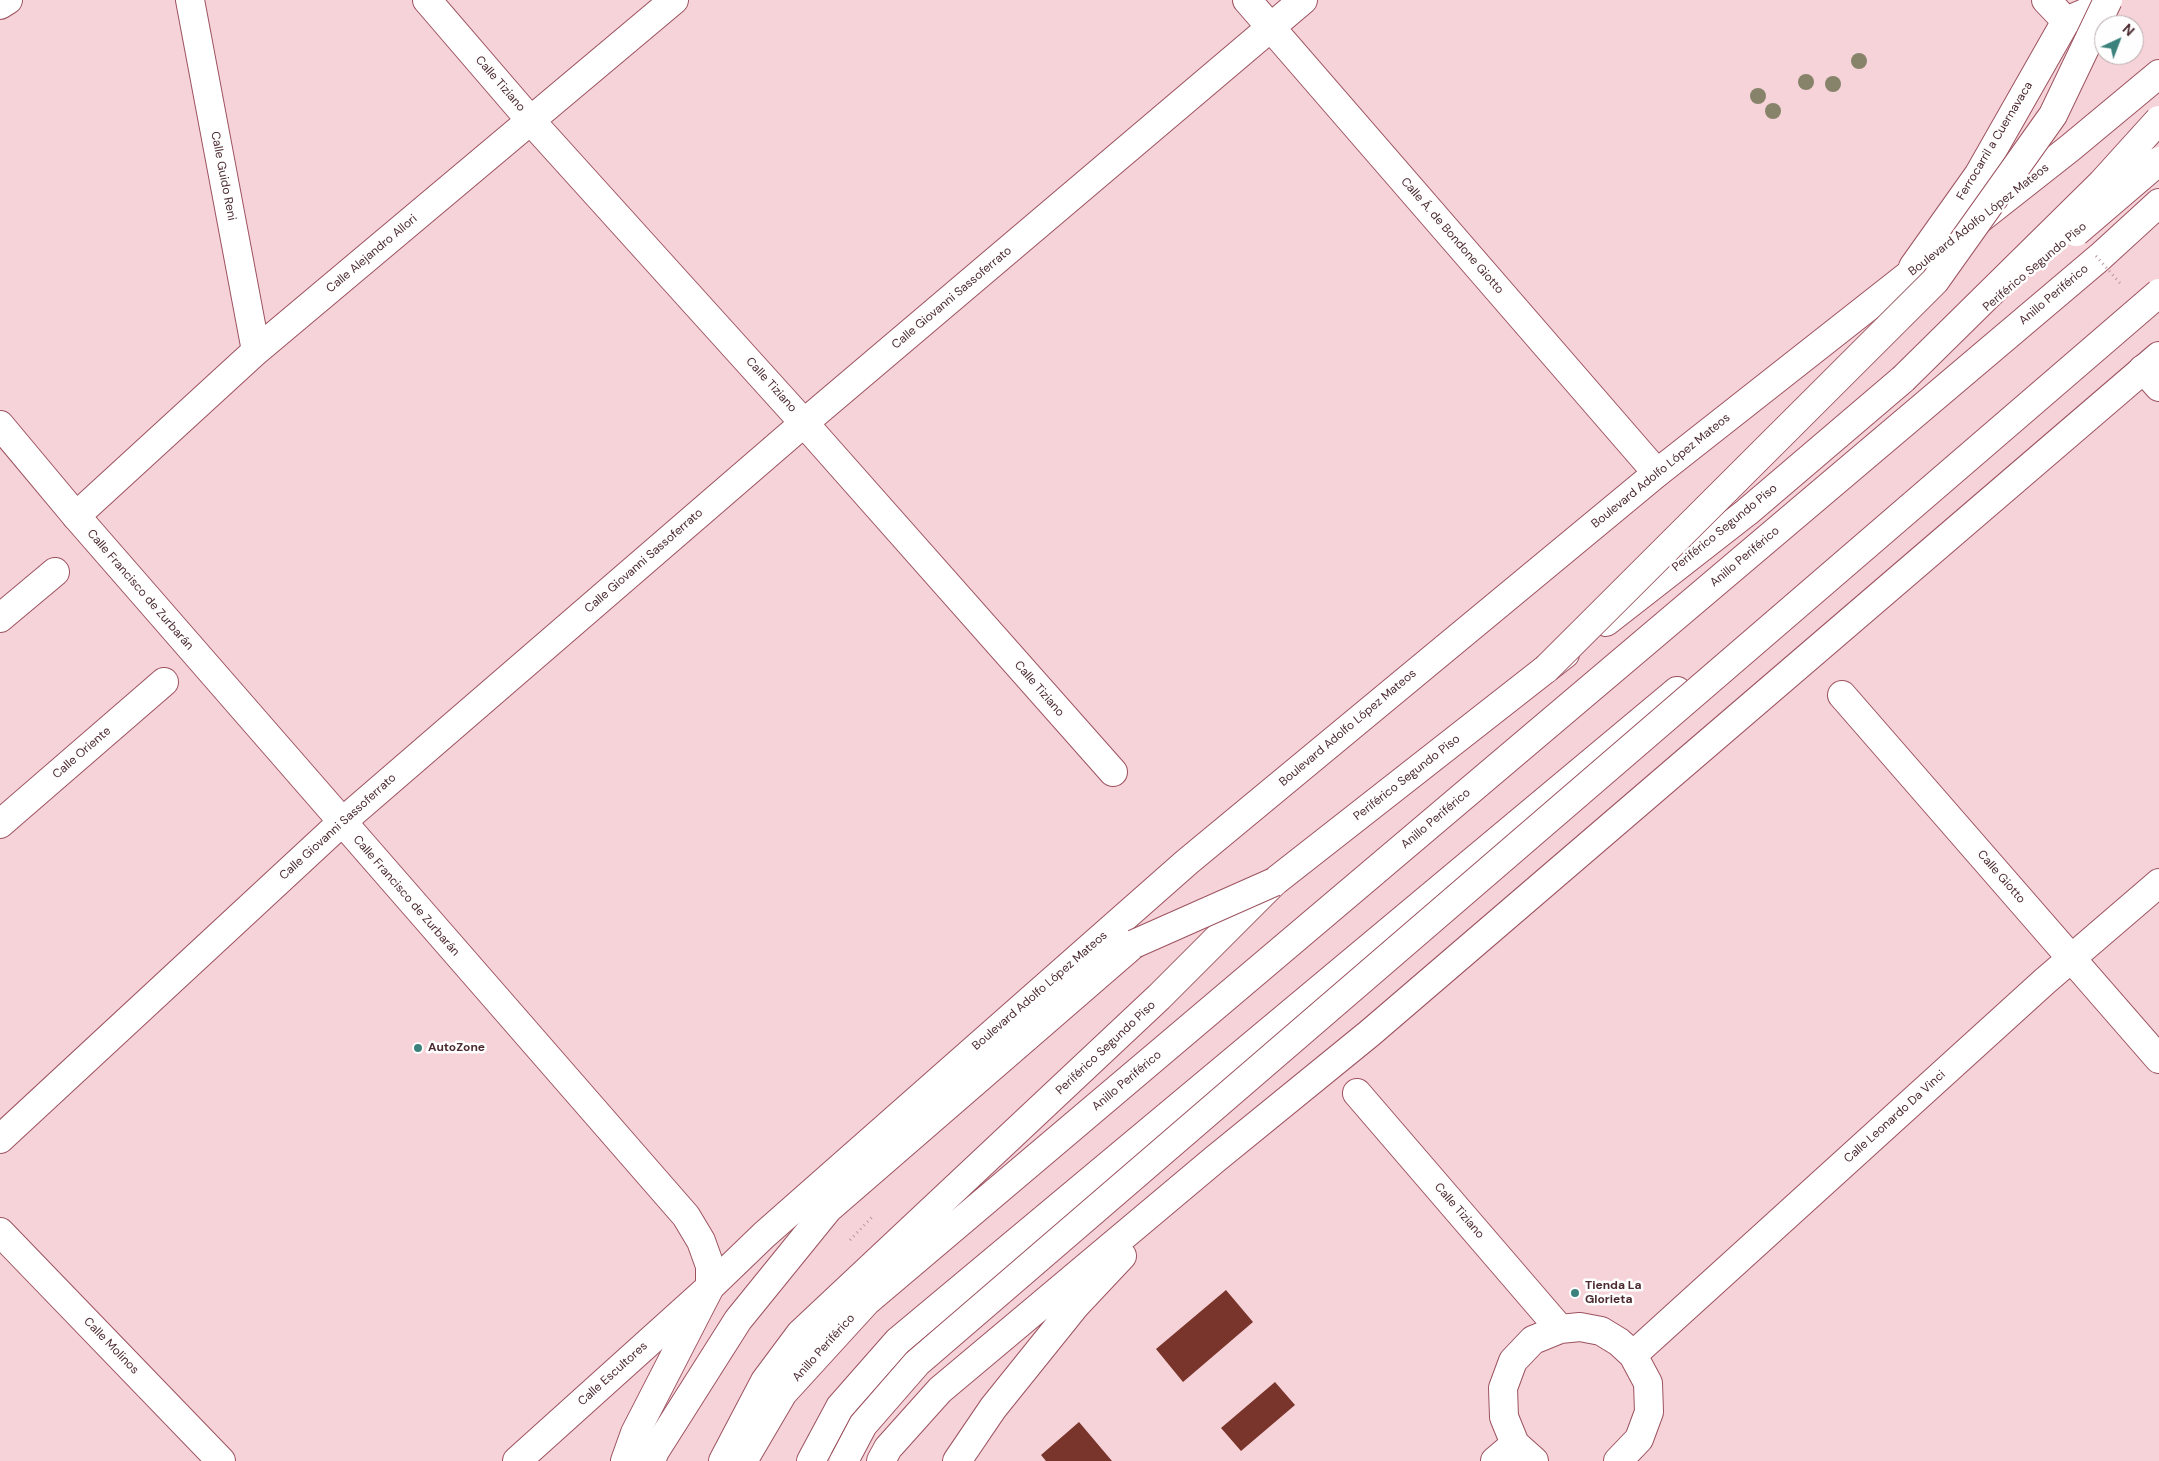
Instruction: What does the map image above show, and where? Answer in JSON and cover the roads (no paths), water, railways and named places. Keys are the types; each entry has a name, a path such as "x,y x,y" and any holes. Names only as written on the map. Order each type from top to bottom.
{"main road":[{"path":"0,5 8,0"},
{"name":"Calle Guido Reni","path":"190,0 256,351"},
{"name":"Calle Tiziano","path":"427,0 531,120 804,423 1113,772"},
{"name":"Calle Alejandro Allori","path":"76,516 256,351 674,0"},
{"name":"Calle Á. de Bondone Giotto","path":"1247,0 1657,473"},
{"name":"Calle Giovanni Sassoferrato","path":"0,1139 342,822 804,423 1303,0"},
{"path":"1546,669 1935,281 2053,115 2087,11 2046,0"},
{"name":"Ferrocarril a Cuernavaca","path":"1907,276 1979,174 2087,11"},
{"name":"Boulevard Adolfo López Mateos","path":"624,1461 634,1433 710,1288 764,1235 1187,862 1657,473 2070,148 2159,74"},
{"path":"1903,379 2102,182 2159,120"},
{"name":"Periférico Segundo Piso","path":"722,1461 765,1381 800,1334 1159,997 1274,882 1747,512 2159,161"},
{"name":"Anillo Periférico","path":"743,1461 783,1393 867,1302 2100,257 2159,203"},
{"path":"811,1461 840,1407 898,1341 2120,321 2159,285"},
{"path":"844,1461 863,1425 917,1363 2159,293"},
{"path":"2120,321 2159,300"},
{"path":"881,1461 888,1448 940,1390 1214,1160 1370,1033 2154,371"},
{"name":"Calle Francisco de Zurbarán","path":"0,425 76,516 686,1216 701,1241 710,1266 710,1288"},
{"path":"0,618 55,572"},
{"name":"Calle Oriente","path":"0,824 164,682"},
{"name":"Calle Giotto","path":"1842,695 2159,1059"},
{"path":"651,1461 654,1451 738,1320 828,1209 1134,944 1274,882"},
{"name":"Calle Leonardo Da Vinci","path":"1633,1354 2071,958 2159,883"},
{"name":"Calle Tiziano","path":"1357,1093 1560,1329"},
{"path":"957,1461 993,1408 1075,1306 1214,1160"},
{"name":"Calle Molinos","path":"0,1232 221,1461"},
{"name":"Calle Escultores","path":"517,1461 710,1288"},
{"path":"1515,1455 1504,1417 1503,1388 1513,1362 1533,1340 1560,1329 1580,1327 1601,1331 1619,1342 1633,1354 1648,1383 1650,1412 1639,1440 1618,1461"}],"place":[{"name":"AutoZone","path":"418,1048"},
{"name":"Tienda La Glorieta","path":"1575,1293"}]}
